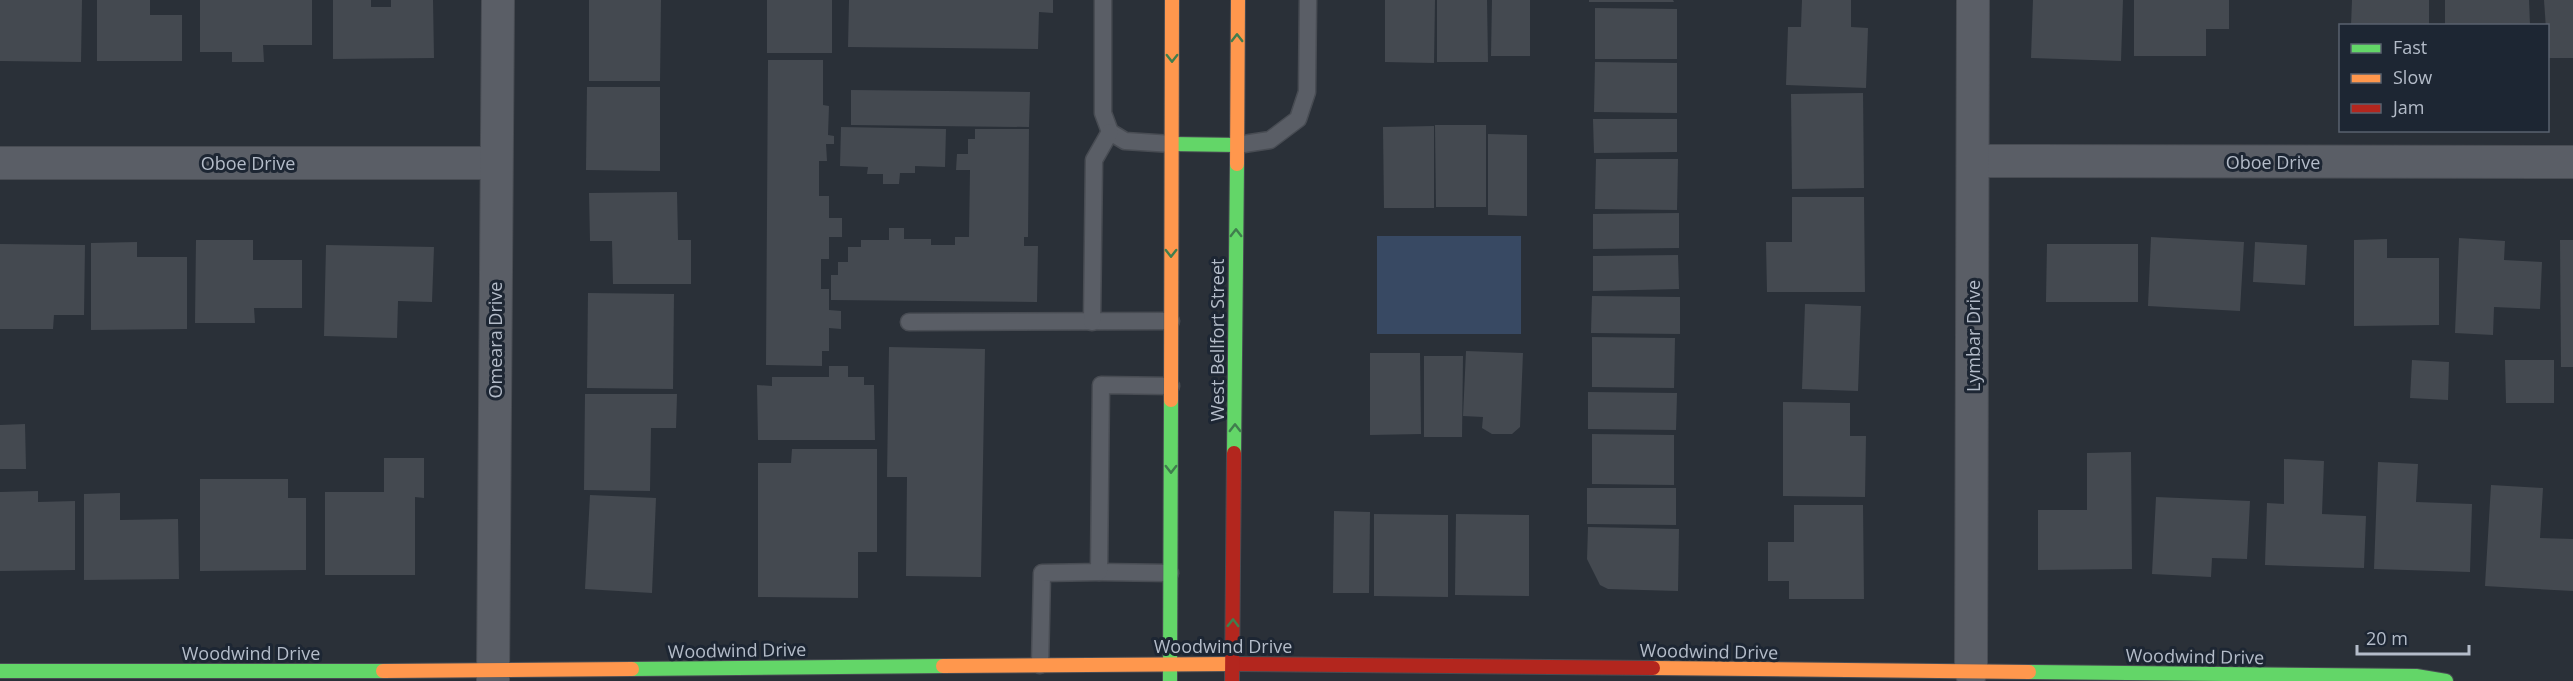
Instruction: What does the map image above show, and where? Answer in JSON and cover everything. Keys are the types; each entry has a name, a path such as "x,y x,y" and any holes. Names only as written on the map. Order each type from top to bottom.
{"street":[{"name":"Omeara Drive","path":"493,676 498,0"},
{"path":"1170,681 1172,0"},
{"name":"West Bellfort Street","path":"1232,681 1238,0"},
{"name":"Lymbar Drive","path":"1971,672 1973,0"},
{"path":"1172,144 1237,145"},
{"name":"Oboe Drive","path":"1973,161 2573,162"},
{"name":"Oboe Drive","path":"0,163 495,163"},
{"name":"Woodwind Drive","path":"0,671 493,676 1040,665 1071,673 1170,663 1818,676 1971,672 2446,681"}],"lane":[{"path":"1103,0 1103,113 1110,132 1125,141 1172,144"},
{"path":"1237,145 1270,140 1298,119 1307,92 1308,0"},
{"path":"1092,322 1094,160 1110,132"},
{"path":"909,322 1171,321"},
{"path":"1099,572 1101,385 1171,386"},
{"path":"1040,665 1042,573 1170,573"}],"water":[{"path":"1377,236 1521,236 1521,334 1377,334"}],"building":[{"path":"0,0 82,0 81,62 0,61"},
{"path":"97,0 150,0 150,15 182,15 182,61 97,61"},
{"path":"200,0 312,0 312,45 263,45 264,62 232,62 232,52 200,52"},
{"path":"333,0 371,0 371,7 391,7 391,0 433,0 434,58 333,59"},
{"path":"589,0 661,0 660,81 589,81"},
{"path":"767,0 832,0 832,53 767,53"},
{"path":"849,0 1053,0 1053,13 1039,12 1038,49 848,47"},
{"path":"1385,0 1435,0 1434,63 1385,62"},
{"path":"1437,0 1487,0 1488,62 1437,62"},
{"path":"1492,0 1530,0 1530,56 1491,56"},
{"path":"1589,0 1673,0 1674,2 1589,2"},
{"path":"1802,0 1851,0 1851,27 1868,28 1866,88 1786,85 1788,27 1801,27"},
{"path":"2033,0 2123,0 2121,61 2031,58"},
{"path":"2134,0 2229,0 2229,29 2206,29 2206,56 2134,56"},
{"path":"2352,0 2429,0 2429,24 2351,24"},
{"path":"2445,0 2529,0 2530,24 2445,24"},
{"path":"2544,0 2573,0 2573,58 2549,58 2549,24 2546,24"},
{"path":"1595,8 1677,9 1677,59 1595,59"},
{"path":"768,60 823,60 823,105 829,106 828,135 834,136 834,144 826,144 827,161 819,161 819,196 829,196 829,218 842,218 842,237 829,237 829,259 821,259 821,289 829,289 829,310 841,311 841,329 829,328 829,351 822,351 822,366 766,365"},
{"path":"1595,62 1677,63 1677,113 1594,112"},
{"path":"587,87 660,87 660,171 586,170"},
{"path":"851,90 1030,92 1029,127 851,125"},
{"path":"1863,93 1864,188 1792,189 1791,94"},
{"path":"1593,119 1677,119 1677,152 1594,153"},
{"path":"1435,125 1486,125 1486,207 1436,207"},
{"path":"1434,126 1434,208 1384,208 1383,127"},
{"path":"841,127 946,129 945,167 915,166 915,173 900,173 899,184 883,184 883,174 867,174 868,167 840,166"},
{"path":"975,129 1029,129 1028,237 1024,237 1024,246 1038,246 1037,302 831,300 831,275 838,275 838,262 848,262 848,247 861,247 861,240 889,240 889,228 904,228 904,239 931,239 931,245 955,245 955,237 969,237 970,170 956,170 957,154 968,154 968,139 975,139"},
{"path":"1488,134 1527,135 1527,216 1488,215"},
{"path":"1596,159 1678,159 1677,210 1595,209"},
{"path":"677,192 678,240 691,240 691,284 613,284 612,241 590,241 589,193"},
{"path":"1792,197 1864,197 1865,292 1767,292 1766,242 1792,242"},
{"path":"1679,213 1679,248 1593,249 1593,214"},
{"path":"2151,237 2244,242 2240,311 2148,306"},
{"path":"2459,238 2505,241 2504,260 2542,262 2540,309 2494,307 2493,335 2455,333"},
{"path":"2387,239 2387,258 2439,258 2439,325 2354,326 2354,240"},
{"path":"196,240 253,240 253,260 302,260 302,308 254,308 255,323 195,323"},
{"path":"2560,240 2573,240 2573,367 2561,367"},
{"path":"137,242 137,257 187,257 187,329 91,330 91,243"},
{"path":"2255,242 2307,245 2305,285 2253,282"},
{"path":"0,244 85,245 84,315 54,315 53,329 0,329"},
{"path":"2047,244 2138,244 2138,302 2046,302"},
{"path":"326,245 434,247 432,302 398,301 397,338 324,336"},
{"path":"1678,255 1679,289 1593,291 1593,256"},
{"path":"588,293 674,294 673,389 587,388"},
{"path":"1592,296 1680,297 1680,334 1591,333"},
{"path":"1805,304 1861,306 1858,391 1802,389"},
{"path":"1592,337 1675,338 1674,388 1592,387"},
{"path":"889,347 985,349 981,577 906,576 907,477 887,477"},
{"path":"1466,351 1523,353 1520,427 1512,434 1492,434 1482,428 1483,417 1463,416"},
{"path":"1370,353 1420,353 1421,434 1370,435"},
{"path":"1424,356 1463,356 1462,437 1424,437"},
{"path":"2412,360 2449,362 2448,400 2410,398"},
{"path":"2505,360 2554,360 2554,403 2506,403"},
{"path":"829,366 848,366 848,377 864,377 864,385 874,385 875,440 758,440 757,385 772,386 772,377 829,377"},
{"path":"1588,392 1677,393 1676,430 1588,429"},
{"path":"585,394 677,394 676,428 651,428 650,491 584,490"},
{"path":"1783,402 1850,403 1850,436 1866,436 1865,497 1783,496"},
{"path":"25,424 26,469 0,469 0,425"},
{"path":"1592,434 1674,435 1674,485 1592,484"},
{"path":"792,449 877,449 877,552 858,552 858,598 758,597 758,463 791,463"},
{"path":"2131,452 2132,569 2038,570 2038,510 2087,510 2087,453"},
{"path":"384,458 424,458 424,498 415,497 415,575 325,575 325,492 384,492"},
{"path":"2284,459 2324,461 2322,514 2366,516 2364,568 2265,565 2267,503 2284,504"},
{"path":"2378,462 2418,464 2416,502 2472,504 2470,572 2374,569"},
{"path":"200,479 288,479 288,498 306,498 306,570 200,571"},
{"path":"2491,485 2543,488 2540,538 2573,539 2573,591 2485,586"},
{"path":"1587,488 1676,488 1676,525 1587,524"},
{"path":"38,491 38,502 75,501 75,570 0,571 0,492"},
{"path":"120,493 120,520 178,519 179,579 84,580 84,494"},
{"path":"590,495 656,498 652,593 585,589"},
{"path":"2156,497 2250,501 2247,559 2212,558 2211,577 2152,574"},
{"path":"1794,505 1863,505 1864,599 1789,599 1789,581 1768,581 1768,542 1794,542"},
{"path":"1334,511 1370,512 1369,593 1333,593"},
{"path":"1374,514 1448,515 1448,597 1374,596"},
{"path":"1456,514 1529,515 1529,596 1455,595"},
{"path":"1588,527 1679,529 1678,591 1608,589 1600,585 1587,559"}],"traffic: fast":[{"path":"1172,144 1237,145"},
{"path":"1234,453 1237,164"},
{"path":"1170,681 1171,400"},
{"path":"632,669 943,666"},
{"path":"0,671 383,671"},
{"path":"2029,672 2416,676 2446,681"}],"traffic: slow":[{"path":"1171,400 1172,0"},
{"path":"1237,164 1238,0"},
{"path":"943,666 1234,664"},
{"path":"1653,668 2029,672"},
{"path":"383,671 632,669"}],"traffic: jam":[{"path":"1232,681 1234,453"},
{"path":"1234,664 1653,668"}]}
